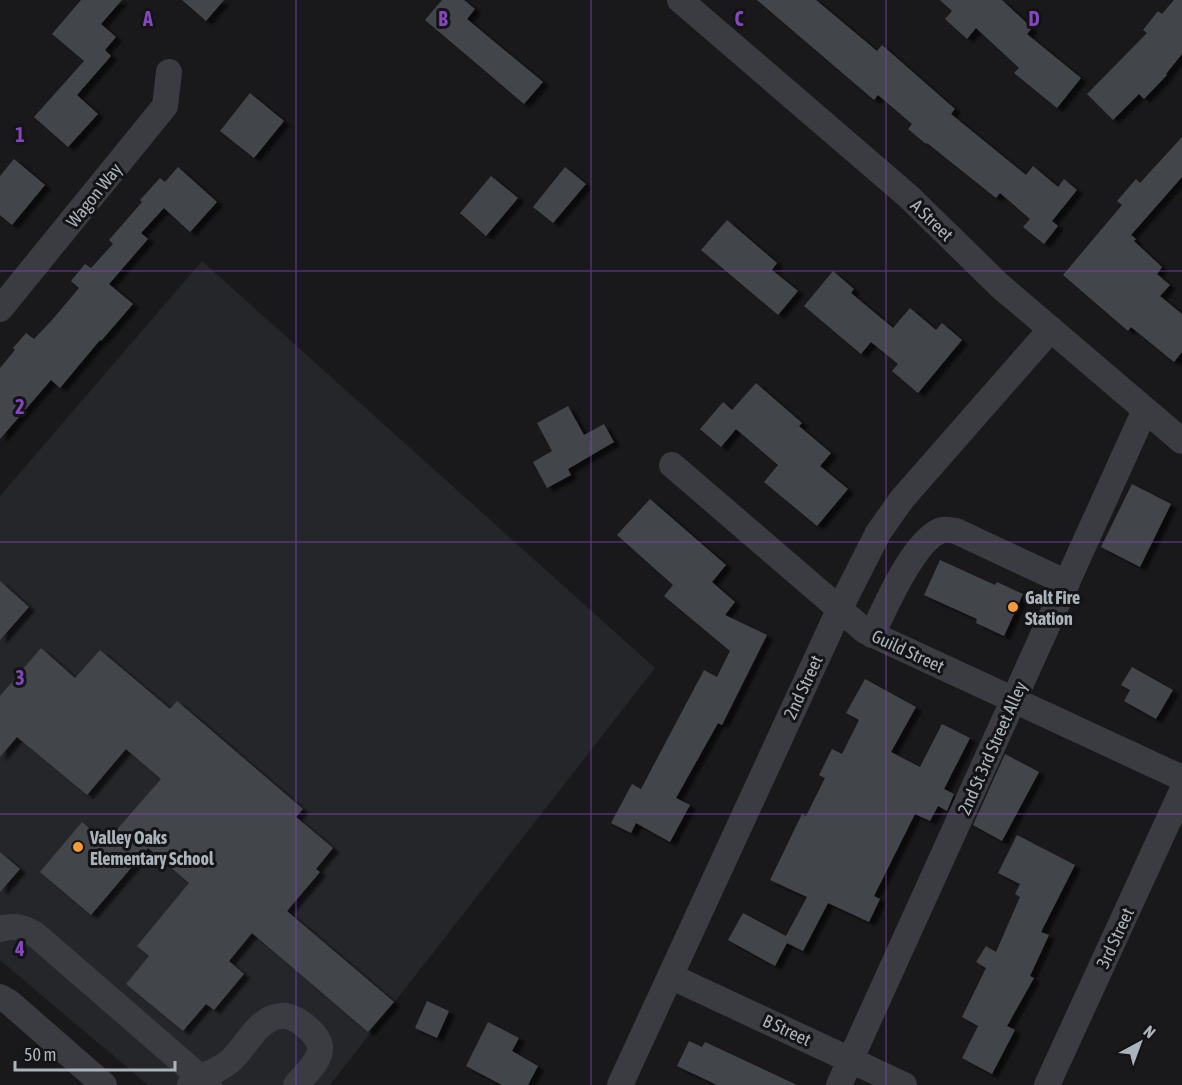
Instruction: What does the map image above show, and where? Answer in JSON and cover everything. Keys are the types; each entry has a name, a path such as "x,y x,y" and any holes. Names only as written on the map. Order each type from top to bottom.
{"street":[{"name":"A Street","path":"680,0 908,196 999,285 1182,441"},
{"name":"Wagon Way","path":"4,296 165,106 169,72"},
{"name":"2nd Street","path":"620,1085 858,569 902,499 1051,329"},
{"name":"2nd St 3rd Street Alley","path":"839,1085 1145,410"},
{"name":"Guild Street","path":"672,465 865,631 1182,778"},
{"path":"872,634 899,577 930,537 943,530 956,531 1067,584"},
{"name":"3rd Street","path":"1047,1085 1182,791"},
{"path":"0,929 25,928 36,935 199,1082 230,1061 263,1024 273,1017 286,1016 298,1021 314,1034 320,1046 317,1059 296,1085"},
{"name":"B Street","path":"670,976 904,1085"},
{"path":"3,996 104,1085"}],"shaded area":[{"path":"202,261 655,668 330,1085 148,1085 0,960 0,496"}],"building":[{"path":"81,0 122,0 101,24 116,37 105,50 111,56 77,95 98,114 68,147 34,117 84,61 52,34"},
{"path":"182,0 224,0 206,21"},
{"path":"442,0 464,0 475,9 467,19 543,82 524,104 425,20"},
{"path":"757,0 816,0 877,51 882,45 955,109 951,114 1026,175 1033,166 1058,187 1064,179 1077,190 1052,221 1058,226 1044,244 1023,227 1030,219 1000,193 996,198 926,144 908,129 912,124 878,95 874,100"},
{"path":"940,0 1002,0 1032,28 1027,34 1081,78 1057,108 1014,73 1019,68 976,28 967,39 945,19 952,11"},
{"path":"1174,0 1182,0 1182,54 1167,75 1144,99 1139,94 1113,120 1087,94 1147,33 1143,30 1158,11 1162,14"},
{"path":"250,93 284,121 254,158 220,131"},
{"path":"1182,137 1182,177 1131,235 1136,239 1134,241 1162,267 1157,274 1170,285 1160,296 1182,314 1182,352 1174,362 1131,327 1128,331 1063,275 1122,205 1117,201 1136,179 1140,183"},
{"path":"14,159 45,185 12,225 0,215 0,176"},
{"path":"178,167 217,202 190,232 164,208 141,233 148,239 109,284 133,304 60,388 51,380 0,439 0,368 15,350 13,348 26,333 34,339 52,320 79,288 71,281 85,264 91,268 113,244 109,240 142,202 140,200 160,178 165,182"},
{"path":"565,167 586,184 553,223 533,207"},
{"path":"491,176 518,198 486,236 460,213"},
{"path":"727,220 777,263 772,270 798,291 778,315 701,250"},
{"path":"833,271 854,289 851,293 893,328 910,308 936,330 942,323 962,340 918,393 892,371 898,364 871,342 861,354 804,306"},
{"path":"756,383 802,423 799,426 831,453 820,466 848,489 817,526 764,482 778,465 736,429 721,447 700,429 723,402 732,410"},
{"path":"568,406 584,435 604,424 614,442 568,469 571,475 547,488 533,462 552,451 537,423"},
{"path":"1132,484 1171,504 1140,567 1101,547"},
{"path":"650,499 726,565 712,582 735,602 725,615 767,635 722,725 718,723 676,798 690,805 670,842 636,823 631,833 611,823 632,784 641,789 704,670 717,677 730,651 664,596 673,585 617,535"},
{"path":"940,560 995,585 997,582 1023,594 1004,636 976,623 977,619 924,595"},
{"path":"0,581 29,607 0,640"},
{"path":"41,648 75,678 100,650 170,709 177,701 303,809 296,817 333,848 316,869 320,872 287,911 394,1002 368,1032 252,933 229,961 244,974 214,1010 206,1004 183,1031 126,984 149,956 137,946 189,883 148,848 91,915 40,872 82,822 106,842 161,779 126,749 87,795 17,737 0,757 0,696"},
{"path":"1132,667 1173,690 1156,719 1124,701 1130,690 1121,685"},
{"path":"865,679 916,707 891,752 920,767 942,724 970,738 944,789 954,794 947,811 938,806 930,821 915,814 874,896 880,899 869,922 828,903 803,951 787,943 775,966 728,940 743,913 786,936 807,897 770,880 802,814 806,816 825,778 819,775 832,749 842,754 859,720 846,713"},
{"path":"1005,754 1039,772 1002,841 973,825"},
{"path":"1017,835 1075,865 1041,932 1049,935 1030,976 1034,978 1007,1026 1015,1030 992,1074 962,1058 978,1026 962,1017 986,968 976,962 986,946 996,952 1020,897 1015,894 1020,884 998,873"},
{"path":"0,852 20,869 0,892"},
{"path":"427,1001 449,1011 437,1038 415,1028"},
{"path":"488,1022 519,1038 512,1051 538,1066 528,1085 502,1085 466,1066"},
{"path":"689,1041 702,1047 705,1042 797,1085 717,1085 677,1066"}],"place":[{"name":"Galt Fire Station","path":"1013,607"},
{"name":"Valley Oaks Elementary School","path":"78,847"}]}
